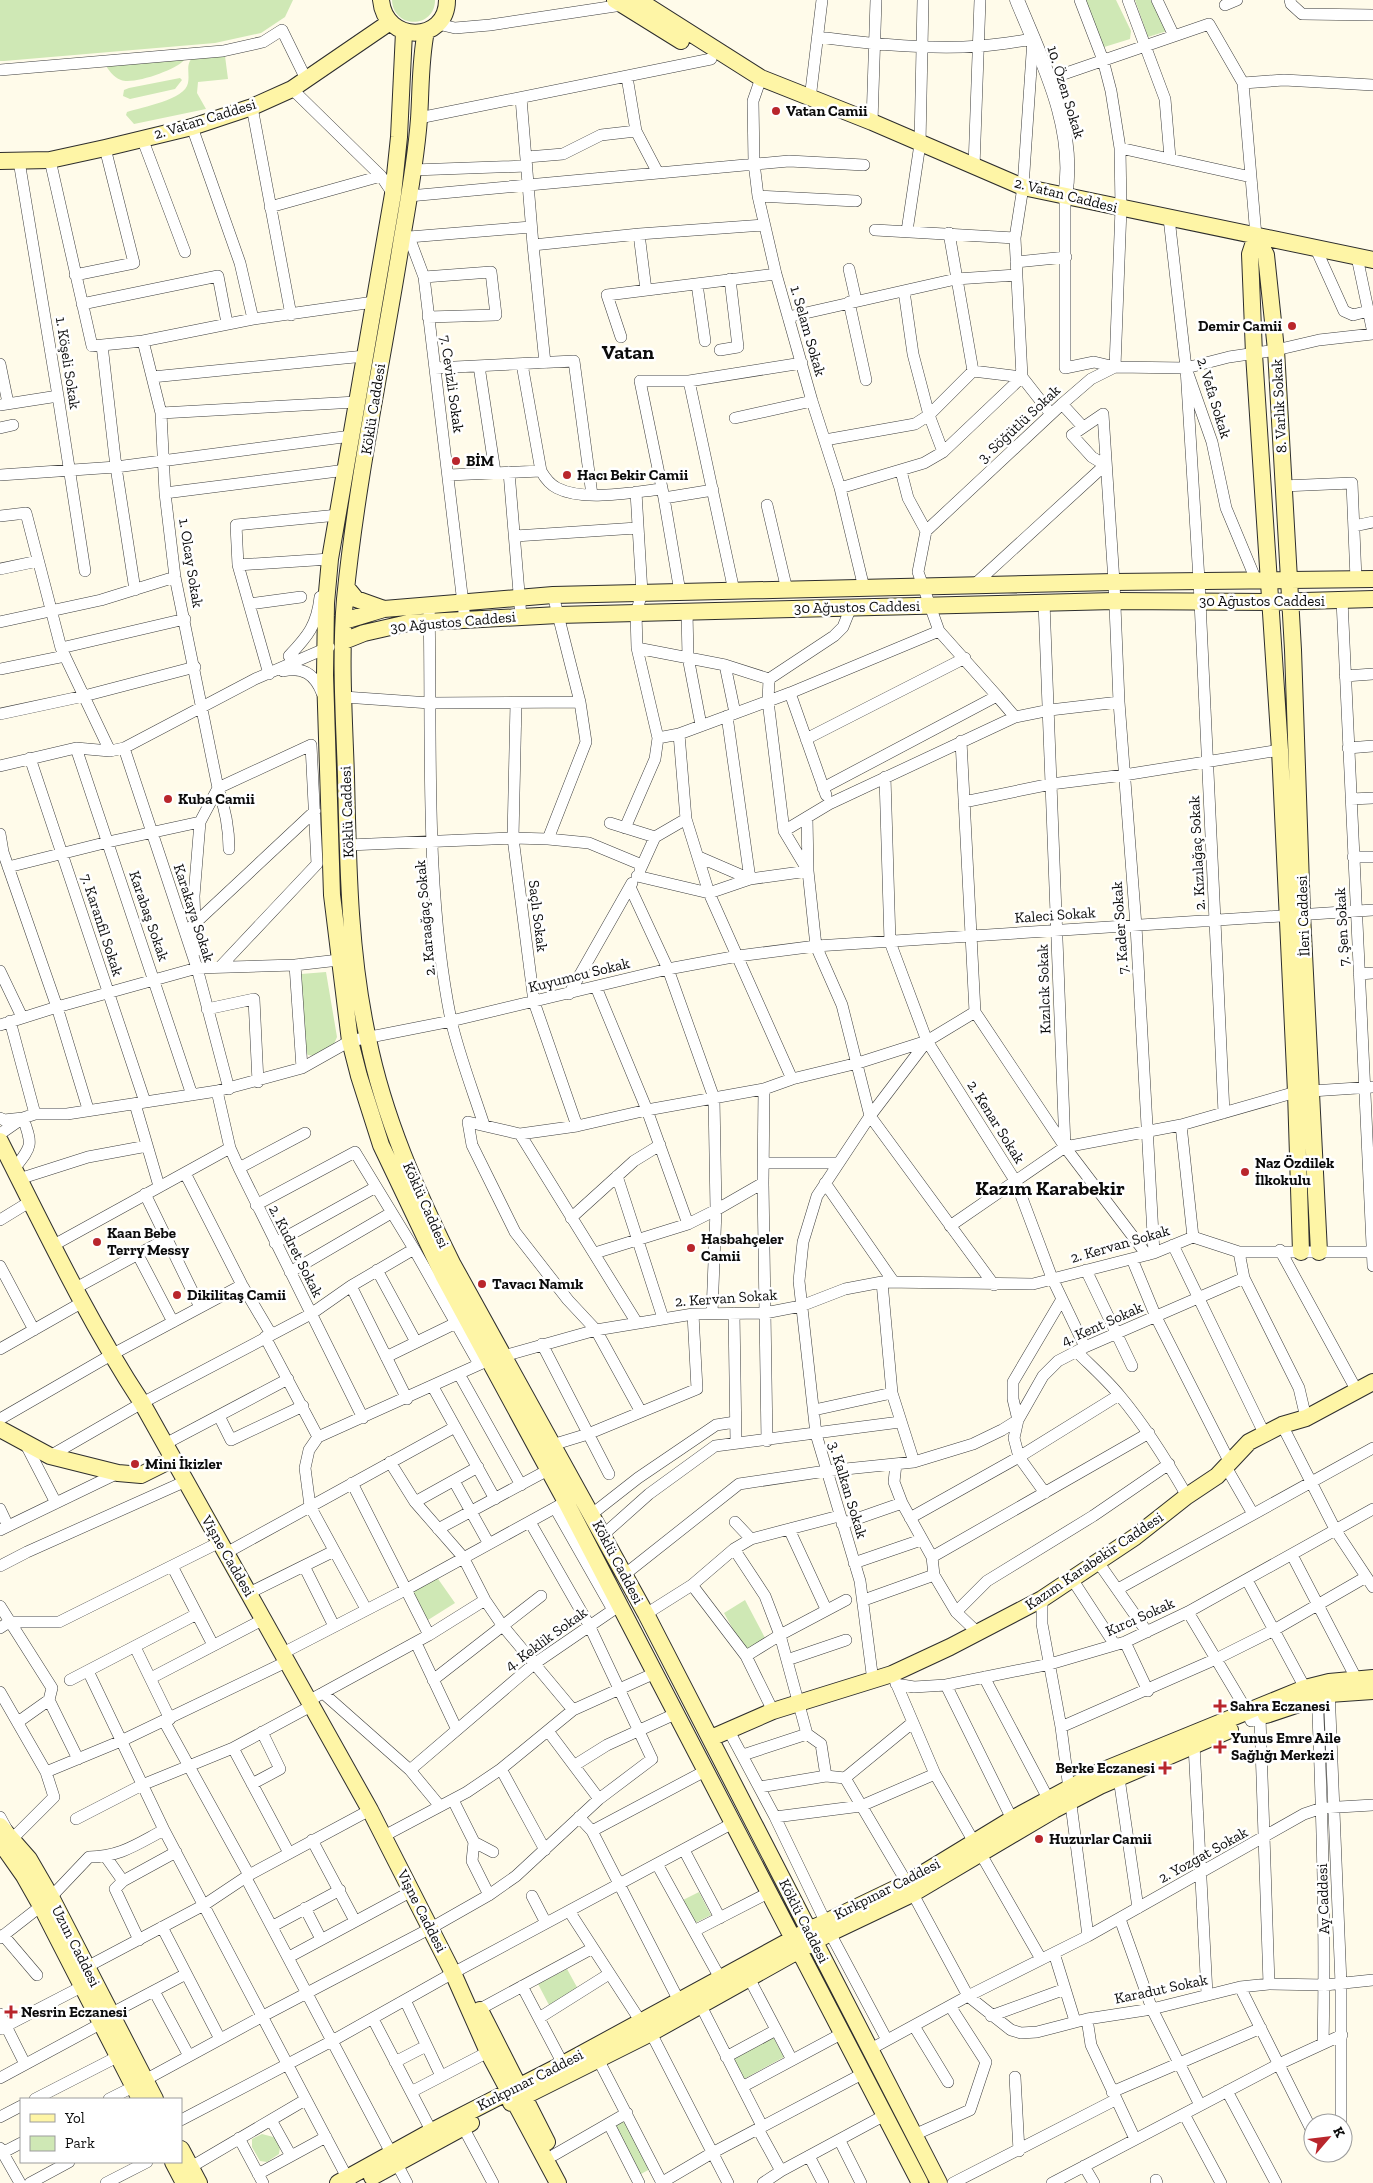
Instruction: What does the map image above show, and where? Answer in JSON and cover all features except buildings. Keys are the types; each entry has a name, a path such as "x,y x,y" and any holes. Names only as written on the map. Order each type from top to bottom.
{"main road":[{"path":"381,0 382,8 390,22 404,32 416,34 432,27"},
{"name":"2. Vatan Caddesi","path":"638,0 754,74"},
{"name":"Köklü Caddesi","path":"449,2 443,17 432,27 421,56 419,118 413,170 401,195 374,302 330,559 325,649 332,895 350,1042 381,1145 428,1246 548,1470 561,1505 655,1673 920,2183"},
{"name":"2. Vatan Caddesi","path":"619,2 711,59 754,74 810,99 872,122 1023,187 1365,258"},
{"name":"2. Vatan Caddesi","path":"0,161 50,160 192,127 252,107 306,80 390,22"},
{"name":"Köklü Caddesi","path":"404,32 400,137 401,195 406,237 374,400 344,621 344,697 351,919 368,1039 388,1112 425,1208 490,1360 552,1445 592,1514 711,1738 869,2050 939,2183"},
{"name":"8. Varlık Sokak","path":"1256,236 1266,255 1276,350 1288,579"},
{"name":"8. Varlık Sokak","path":"1256,236 1250,254 1262,580"},
{"name":"30 Ağustos Caddesi","path":"344,641 385,628 429,622 558,614 1114,601 1199,591 1262,580 1373,578"},
{"name":"30 Ağustos Caddesi","path":"344,621 384,609 553,595 864,588 920,579 974,585 1114,582 1199,591 1270,602 1373,599"},
{"name":"İleri Caddesi","path":"1288,579 1290,602 1295,914 1304,1091 1319,1252"},
{"name":"İleri Caddesi","path":"1262,580 1270,602 1280,750 1295,914"},
{"path":"347,588 356,599 384,609"},
{"path":"344,666 354,647 385,628"},
{"name":"İleri Caddesi","path":"1302,1252 1304,1091"},
{"name":"Vişne Caddesi","path":"0,1141 52,1246 111,1355 142,1403 285,1657 315,1699 431,1928 488,2052 554,2155 566,2183"},
{"name":"Kazım Karabekir Caddesi","path":"711,1738 773,1711 873,1680 894,1679 1042,1599 1098,1562 1135,1537 1216,1476 1249,1442 1282,1425 1306,1418 1373,1384"},
{"path":"0,1429 50,1456 118,1473 141,1475 173,1459"},
{"name":"Kırkpınar Caddesi","path":"1071,1794 1099,1772 1253,1716 1319,1689 1365,1679"},
{"name":"Kırkpınar Caddesi","path":"1319,1689 1373,1691"},
{"name":"Kırkpınar Caddesi","path":"349,2182 516,2094 599,2060 646,2028 679,2001 720,1978 796,1944 909,1888 1051,1804 1071,1794 1119,1778 1194,1745 1253,1716"},
{"name":"Kırkpınar Caddesi","path":"977,1848 1012,1819 1051,1804"},
{"name":"Uzun Caddesi","path":"0,1826 4,1843 29,1859 46,1901 139,2089"},
{"name":"Kırkpınar Caddesi","path":"434,2136 463,2127 563,2064 701,2006 749,1978 796,1944"},
{"name":"Vişne Caddesi","path":"453,1973 480,2009 516,2094 558,2183"},
{"name":"Uzun Caddesi","path":"105,2019 117,2057 139,2089 153,2098"},
{"path":"174,2163 183,2178 200,2183"},
{"path":"182,2163 183,2178"}],"street":[{"path":"810,99 822,0"},
{"path":"872,122 876,0"},
{"path":"907,231 920,144 923,0"},
{"path":"974,167 980,0"},
{"name":"10. Özen Sokak","path":"1017,0 1049,80 1068,151 1068,181 1065,196"},
{"path":"1065,196 1065,368 1094,362 1115,367 1121,208 1120,148 1111,92 1103,60 1080,0"},
{"path":"1128,0 1165,99 1170,158"},
{"path":"1156,0 1174,36"},
{"path":"1226,5 1237,0"},
{"path":"1290,0 1291,4 1302,14 1373,15"},
{"path":"432,27 455,28 490,25 619,2"},
{"path":"1049,80 1209,24 1243,83 1284,80 1373,85"},
{"path":"0,70 224,51 263,42 282,30 306,80"},
{"path":"819,37 923,46 979,46 1033,39 1023,187 1015,238 1016,275 1022,377 1051,414"},
{"path":"419,118 711,59"},
{"name":"1. Selam Sokak","path":"754,74 754,163 764,225 812,401 840,488 864,588"},
{"path":"628,76 636,132 658,173"},
{"name":"8. Varlık Sokak","path":"1243,83 1256,236"},
{"path":"292,88 401,195 529,185 754,163 789,161 864,164"},
{"path":"521,98 545,363"},
{"path":"252,107 291,315"},
{"path":"192,127 240,263 253,319"},
{"path":"413,170 527,162 563,154 601,135 636,132"},
{"path":"142,138 185,252"},
{"path":"75,275 134,263 105,148"},
{"path":"1120,148 1251,177"},
{"path":"50,160 82,304 97,345 135,590"},
{"name":"1. Köşeli Sokak","path":"19,161 58,396 84,571"},
{"path":"270,206 381,176"},
{"path":"758,196 856,201"},
{"name":"2. Vefa Sokak","path":"1169,218 1186,368 1212,442 1226,508 1262,580"},
{"path":"533,245 639,234 764,225"},
{"path":"406,237 532,226"},
{"path":"875,230 1015,238"},
{"path":"948,233 973,371"},
{"path":"639,234 646,290"},
{"name":"7. Cevizli Sokak","path":"406,237 424,277 465,620"},
{"path":"1316,249 1344,311 1353,316 1368,311"},
{"path":"1016,262 1066,257"},
{"path":"1365,258 1368,311 1373,334"},
{"path":"849,269 866,380"},
{"path":"424,277 491,272 496,315 428,317"},
{"path":"621,337 607,295 776,274"},
{"path":"788,317 956,278 1016,275"},
{"path":"82,304 218,276 227,323"},
{"path":"720,350 738,347 730,280"},
{"path":"697,284 705,342"},
{"path":"904,291 913,354 929,415 943,452"},
{"path":"97,345 143,341 227,323 374,302"},
{"name":"3. Söğütlü Sokak","path":"926,531 1062,404 1091,379 1115,367 1186,368 1229,357 1276,350 1319,340 1373,334"},
{"name":"1. Olcay Sokak","path":"143,341 161,413 165,493 175,577 195,667 218,788 226,816 229,848"},
{"path":"152,377 365,356"},
{"path":"435,368 574,361 592,495"},
{"path":"680,592 663,494 640,381 689,381 802,363"},
{"path":"0,364 4,404 58,396"},
{"path":"522,364 541,471 546,480 556,488 592,495 636,492 663,494 713,490"},
{"path":"480,366 495,472"},
{"name":"2. Kızılağaç Sokak","path":"1186,368 1208,763 1224,1113"},
{"path":"973,371 1022,377"},
{"path":"825,440 915,424 929,415 973,371"},
{"path":"840,488 924,463 943,452 1022,377"},
{"path":"689,381 734,591"},
{"path":"736,418 812,401"},
{"path":"161,413 356,402"},
{"path":"974,585 1105,464 1092,457 1072,435 1083,427 1062,404"},
{"name":"7. Kader Sokak","path":"1083,427 1103,414 1114,582 1119,702 1136,926 1147,1133 1151,1254"},
{"path":"0,428 13,425"},
{"path":"0,475 116,467 351,436"},
{"path":"165,493 346,470"},
{"path":"449,474 541,471"},
{"path":"901,471 908,498 926,531 920,579 940,631 1015,717"},
{"path":"509,472 522,617"},
{"path":"1283,486 1352,483 1356,579"},
{"path":"625,828 655,759 658,738 637,648 636,613 642,593 636,492"},
{"path":"767,505 787,590"},
{"path":"0,516 26,513 50,612 63,652 110,751"},
{"path":"268,672 238,565 236,525 338,515"},
{"path":"1354,526 1373,522"},
{"path":"515,536 637,528"},
{"path":"238,565 330,559 323,577 315,622 308,636 289,656"},
{"path":"0,569 38,560"},
{"path":"0,622 50,612 135,590 175,577"},
{"path":"548,839 586,742 580,702 553,595"},
{"path":"249,604 301,596"},
{"name":"7. Şen Sokak","path":"1342,600 1359,974 1367,1027 1373,1266"},
{"name":"Kızılcık Sokak","path":"1044,602 1050,710 1051,784 1066,1147"},
{"name":"2. Karaağaç Sokak","path":"429,605 433,840 439,937 452,1021 484,1125"},
{"path":"769,679 834,636 843,627 851,607"},
{"path":"687,612 688,657 701,725"},
{"path":"0,669 185,619"},
{"path":"268,672 326,630 344,621"},
{"path":"658,738 679,734 790,693 940,631"},
{"path":"0,766 76,748 110,751 124,748 268,672 344,641"},
{"path":"637,648 725,664 769,679"},
{"path":"806,739 965,658"},
{"path":"725,664 750,879"},
{"path":"0,714 84,696 195,667"},
{"path":"268,672 289,669 305,671 314,676 326,701"},
{"path":"1345,676 1373,674"},
{"path":"769,679 768,701 784,831 808,872"},
{"path":"790,693 829,804"},
{"path":"823,788 997,696"},
{"path":"344,697 430,703 580,702"},
{"path":"784,831 829,804 961,740 1015,717 1050,710 1119,702"},
{"name":"Saçlı Sokak","path":"516,703 513,838 534,1002 577,1126"},
{"path":"679,734 686,819 709,893 792,1080"},
{"path":"961,740 975,1012 1066,1147 1151,1254"},
{"path":"189,928 200,822 218,788 311,745 317,864 220,967"},
{"path":"1348,748 1373,746"},
{"name":"Karabaş Sokak","path":"76,748 155,979 192,1095"},
{"name":"Karakaya Sokak","path":"124,748 152,833 189,928 197,968 229,1089"},
{"path":"964,802 1051,784 1208,763 1280,750"},
{"name":"7. Karanfil Sokak","path":"30,758 108,993 140,1103 147,1146 159,1186"},
{"name":"2. Kenar Sokak","path":"885,777 890,942 927,1041 1016,1182 1081,1349 1149,1433 1187,1496"},
{"path":"1351,799 1373,798"},
{"path":"189,928 315,811"},
{"path":"806,817 808,872 816,946 842,1005 870,1116 994,1285"},
{"path":"569,994 637,876 655,837 686,819"},
{"path":"8,867 108,842 200,822"},
{"path":"610,823 655,837"},
{"path":"0,834 1,853 8,867 57,1007 88,1109"},
{"path":"348,845 433,840 548,839 589,843 642,865"},
{"path":"699,857 750,879"},
{"path":"1353,857 1373,857"},
{"path":"637,876 709,893 750,879 808,872"},
{"path":"630,887 668,969 714,1098 716,1210 712,1313"},
{"name":"Kaleci Sokak","path":"816,946 1373,910"},
{"name":"Kuyumcu Sokak","path":"23,1118 35,1114 67,1114 88,1109 217,1092 258,1082 302,1068 350,1042 452,1021 668,969 738,956 816,946"},
{"path":"35,1114 5,1023 197,968 295,965 339,960"},
{"path":"295,965 302,1068"},
{"path":"0,971 22,1017"},
{"path":"1359,974 1373,973"},
{"path":"596,987 647,1110 688,1224"},
{"path":"208,1009 254,999 258,1082"},
{"path":"641,1412 596,1330 568,1300 515,1232 472,1144 468,1122 520,1134 577,1126 647,1110 764,1089 858,1063 927,1041 975,1012"},
{"name":"3. Kalkan Sokak","path":"873,1680 864,1600 816,1434 799,1281 803,1242 817,1196 824,1182 870,1116 927,1041"},
{"path":"950,1226 1066,1147 1181,1125 1304,1091 1369,1087"},
{"path":"764,1089 763,1183 767,1441"},
{"name":"2. Kudret Sokak","path":"217,1092 230,1148 256,1205 363,1418"},
{"path":"0,1118 23,1118"},
{"path":"17,1174 29,1150 30,1140 23,1118"},
{"path":"0,1134 23,1118"},
{"path":"1181,1125 1193,1237 1239,1252 1280,1250 1302,1252 1373,1252"},
{"path":"239,1168 306,1133"},
{"path":"520,1134 638,1323"},
{"path":"571,1218 634,1161 660,1145"},
{"path":"17,1174 88,1157 147,1146"},
{"path":"52,1246 230,1148"},
{"path":"256,1205 355,1152 456,1323 490,1360"},
{"path":"764,1163 837,1164"},
{"path":"185,1173 318,1437 309,1450 304,1468 310,1506 366,1609"},
{"path":"616,1176 663,1318"},
{"path":"824,1182 887,1282 892,1393 914,1462"},
{"path":"595,1253 688,1224 763,1183"},
{"path":"275,1243 376,1188"},
{"path":"145,1194 200,1307"},
{"path":"0,1220 31,1201"},
{"path":"290,1272 391,1212"},
{"name":"2. Kervan Sokak","path":"318,1437 407,1399 490,1360 596,1330 693,1314 765,1313 801,1306 846,1289 887,1282 994,1285 1033,1284 1151,1254 1193,1237"},
{"path":"0,1349 34,1330 78,1296 138,1255 166,1239"},
{"path":"1173,1245 1264,1433"},
{"path":"50,1456 142,1403 311,1314 351,1286 414,1249"},
{"path":"1280,1250 1356,1391"},
{"path":"1239,1252 1244,1278 1299,1388 1306,1418"},
{"path":"138,1255 172,1322"},
{"path":"1132,1259 1156,1317 1253,1514"},
{"path":"0,1266 34,1330"},
{"path":"377,1270 416,1342"},
{"path":"1086,1270 1132,1366"},
{"name":"4. Kent Sokak","path":"1018,1420 1043,1376 1058,1361 1081,1349 1244,1278"},
{"path":"0,1419 111,1355 242,1285"},
{"path":"351,1286 407,1399"},
{"path":"1045,1493 1019,1457 1014,1438 1018,1420 1013,1399 1013,1382 1062,1299"},
{"path":"734,1313 736,1443"},
{"path":"552,1445 588,1434 697,1389 693,1314"},
{"path":"386,1357 456,1323"},
{"path":"542,1344 609,1474"},
{"path":"459,1374 522,1485"},
{"path":"165,1444 288,1379"},
{"path":"433,1387 495,1499"},
{"path":"814,1410 892,1393"},
{"path":"910,1518 1019,1457 1119,1395"},
{"path":"219,1416 231,1440 303,1406"},
{"path":"624,1575 739,1484 826,1471 914,1462 973,1444 1018,1420"},
{"path":"592,1514 638,1478 716,1425 735,1422"},
{"path":"603,1535 649,1494 715,1446 767,1441 900,1422"},
{"path":"1282,1425 1336,1531 1373,1587"},
{"path":"5,1625 59,1622 172,1566 223,1547 310,1506 455,1427"},
{"path":"932,1557 1149,1433"},
{"path":"25,1443 56,1504"},
{"path":"1118,1589 1373,1448"},
{"path":"390,1462 415,1502 463,1557 485,1600 502,1625 573,1710"},
{"path":"896,1464 894,1482 902,1503 932,1557 934,1575 956,1612 978,1632"},
{"path":"956,1612 987,1581 1093,1516 1169,1464"},
{"path":"415,1502 478,1467"},
{"path":"438,1529 548,1470"},
{"path":"0,1509 4,1528 118,1473"},
{"path":"0,1566 27,1552 186,1481"},
{"path":"454,1481 488,1544"},
{"path":"352,1483 430,1635"},
{"path":"646,1614 692,1585 734,1549 751,1539 789,1529 841,1520 902,1503"},
{"path":"46,1772 167,1720 285,1657 334,1626 407,1589 561,1505"},
{"name":"4. Keklik Sokak","path":"410,1770 534,1664 612,1610 561,1505"},
{"name":"Kırcı Sokak","path":"894,1679 914,1687 946,1685 1050,1664 1120,1644 1188,1612 1373,1509"},
{"path":"112,2098 139,2089 189,2056 431,1928 489,1895 516,1876 599,1799 652,1759 589,1625 530,1522"},
{"path":"735,1522 751,1539"},
{"path":"789,1529 826,1609"},
{"path":"854,1563 921,1540"},
{"path":"734,1549 765,1596 780,1635 807,1734 821,1744 826,1776"},
{"path":"250,1593 334,1551"},
{"path":"1292,1555 1318,1605 1365,1679"},
{"path":"1098,1562 1147,1632"},
{"path":"172,1566 213,1645"},
{"path":"304,1566 334,1626"},
{"path":"864,1600 934,1575"},
{"path":"1061,1727 1148,1691 1216,1659 1274,1630 1366,1577"},
{"path":"1072,1579 1120,1644 1148,1691"},
{"path":"1247,1580 1274,1630 1319,1689"},
{"path":"692,1585 746,1656 773,1711"},
{"path":"433,1680 540,1596"},
{"path":"1042,1599 1042,1624 1071,1794 1088,1936"},
{"path":"76,1819 142,1785 233,1748 315,1699 430,1635 485,1600"},
{"path":"746,1656 826,1609 846,1600"},
{"path":"0,1606 5,1625 52,1688 49,1700 78,1759"},
{"path":"1188,1612 1253,1716 1264,1837 1269,1984"},
{"path":"70,1680 197,1614"},
{"path":"150,1678 264,1619"},
{"path":"787,1660 846,1640"},
{"path":"416,1642 457,1730"},
{"path":"135,1647 187,1766 248,1876 332,2041 408,2183"},
{"path":"88,1671 164,1830 349,2182"},
{"path":"384,1836 452,1800 501,1769 573,1710 655,1673"},
{"path":"984,1677 1051,1804"},
{"path":"894,1679 935,1774 1041,1959"},
{"path":"946,1685 1012,1819"},
{"name":"Ay Caddesi","path":"1319,1689 1335,1807 1341,1984 1342,2113"},
{"name":"Ay Caddesi","path":"1319,1689 1325,1985 1323,2043"},
{"path":"0,1692 46,1772 54,1797 4,1843"},
{"path":"315,1699 410,1770 439,1806"},
{"path":"18,1722 49,1700"},
{"path":"574,1765 607,1745 675,1714"},
{"path":"760,1787 826,1776 845,1778 912,1723"},
{"path":"548,1731 599,1799"},
{"path":"729,1731 760,1787 828,1927 887,2040"},
{"path":"252,1784 280,1769 262,1732"},
{"path":"743,1755 807,1734"},
{"path":"1194,1745 1207,1994"},
{"path":"233,1748 289,1853"},
{"path":"501,1769 545,1850"},
{"path":"592,1831 705,1771"},
{"path":"775,1817 862,1806 935,1774"},
{"path":"845,1778 909,1888 968,1996"},
{"path":"1119,1778 1138,1908"},
{"path":"452,1800 474,1842 472,1861 489,1895"},
{"name":"2. Yozgat Sokak","path":"869,2050 968,1996 1120,1919 1304,1814 1322,1808 1373,1805"},
{"path":"3,2028 139,1940 204,1905 248,1876 370,1810"},
{"path":"0,1817 4,1843"},
{"path":"580,1817 592,1831 679,2001"},
{"path":"182,2119 332,2041 453,1973 733,1823"},
{"path":"37,1975 2,1937 46,1901 89,1857 106,1857 122,1852 164,1830"},
{"path":"312,1840 355,1921"},
{"path":"474,1842 493,1852"},
{"path":"684,1850 720,1918"},
{"path":"139,1940 115,1890 123,1881 176,1852"},
{"path":"106,1857 123,1881"},
{"path":"657,1864 720,1978"},
{"path":"273,1926 340,1890"},
{"path":"289,1957 412,1891"},
{"path":"694,1932 770,1892"},
{"path":"532,1896 546,1923"},
{"path":"305,1908 322,1939"},
{"path":"569,1911 646,2028 728,2183"},
{"path":"1120,1919 1152,2009 1200,2106"},
{"path":"162,1927 220,2039"},
{"path":"480,2009 593,1948"},
{"path":"1054,1953 1065,1989 1135,2139"},
{"path":"0,2078 154,1990 186,1974"},
{"path":"539,2018 609,1974"},
{"path":"749,1978 792,2060"},
{"name":"Karadut Sokak","path":"968,1996 1011,2030 1021,2033 1037,2032 1081,2020 1152,2009 1240,1987 1269,1984 1325,1985 1373,1980"},
{"path":"522,1986 563,2064"},
{"path":"1240,1987 1304,2113"},
{"path":"991,2016 1065,1989"},
{"path":"154,1990 189,2056"},
{"path":"405,2000 441,2076"},
{"path":"701,2006 742,2087 781,2171"},
{"path":"914,2135 970,2110 986,2062 950,2006"},
{"path":"0,2014 3,2028 25,2064"},
{"path":"373,2018 434,2136"},
{"path":"914,2026 948,2082"},
{"path":"953,2183 1019,2151 1114,2096 1179,2063 1261,2028"},
{"path":"726,2057 776,2030"},
{"path":"742,2087 843,2033"},
{"path":"1054,2183 1278,2064 1342,2035"},
{"path":"395,2062 426,2046"},
{"path":"411,2092 488,2052"},
{"path":"37,2098 117,2057"},
{"path":"599,2060 661,2183 712,2153 864,2073"},
{"path":"1015,2077 1019,2151"},
{"path":"1227,2091 1276,2183"},
{"path":"183,2178 239,2138 305,2100"},
{"path":"0,2117 20,2107"},
{"path":"554,2155 627,2113"},
{"path":"1184,2114 1220,2183"},
{"path":"769,2181 781,2171 840,2141 885,2115"},
{"path":"271,2120 291,2156"},
{"path":"609,2124 639,2183"},
{"path":"463,2127 491,2182"},
{"path":"239,2138 261,2179 291,2156 326,2138"},
{"path":"840,2141 861,2183"},
{"path":"20,2143 1,2150 20,2183"},
{"path":"809,2156 823,2183"},
{"path":"30,2183 67,2163"},
{"path":"106,2183 145,2163"},
{"path":"1084,2166 1094,2183"}],"green space":[{"path":"0,0 293,0 285,17 261,33 215,43 0,61"},
{"path":"392,0 435,0 433,10 428,16 414,22 399,16 394,10"},
{"path":"1082,0 1116,0 1131,31 1130,39 1101,48"},
{"path":"1135,0 1153,0 1167,31 1148,37"},
{"path":"225,56 228,79 198,82 197,93 206,109 134,124 126,115 127,112 162,102 185,89 188,83 188,66 193,57"},
{"path":"184,60 154,76 127,81 116,77 104,63"},
{"path":"180,78 182,80 175,89 130,99 123,96 124,90 129,88"},
{"path":"326,972 337,1037 334,1044 314,1056 308,1055 304,1050 301,974"},
{"path":"436,1576 455,1603 428,1620 413,1593 414,1588"},
{"path":"745,1600 765,1638 745,1651 724,1613"},
{"path":"699,1892 711,1915 695,1923 683,1900"},
{"path":"567,1969 578,1989 549,2005 538,1984"},
{"path":"773,2037 784,2057 744,2079 733,2058"},
{"path":"626,2118 652,2168 639,2175 613,2124"},
{"path":"262,2134 277,2138 280,2147 279,2154 267,2162 260,2161 252,2147 252,2139"}],"place":[{"name":"Vatan Camii","path":"776,111"},
{"name":"Demir Camii","path":"1292,326"},
{"name":"BİM","path":"456,461"},
{"name":"Hacı Bekir Camii","path":"567,475"},
{"name":"Kuba Camii","path":"168,799"},
{"name":"Naz Özdilek İlkokulu","path":"1245,1172"},
{"name":"Kaan Bebe Terry Messy","path":"97,1242"},
{"name":"Hasbahçeler Camii","path":"691,1248"},
{"name":"Tavacı Namık","path":"482,1284"},
{"name":"Dikilitaş Camii","path":"177,1295"},
{"name":"Mini İkizler","path":"135,1464"},
{"name":"Sahra Eczanesi","path":"1220,1706"},
{"name":"Yunus Emre Aile Sağlığı Merkezi","path":"1220,1747"},
{"name":"Berke Eczanesi","path":"1165,1768"},
{"name":"Huzurlar Camii","path":"1039,1839"},
{"name":"Nesrin Eczanesi","path":"11,2012"}],"district":[{"name":"Vatan","path":"628,352"},
{"name":"Kazım Karabekir","path":"1050,1188"}]}
